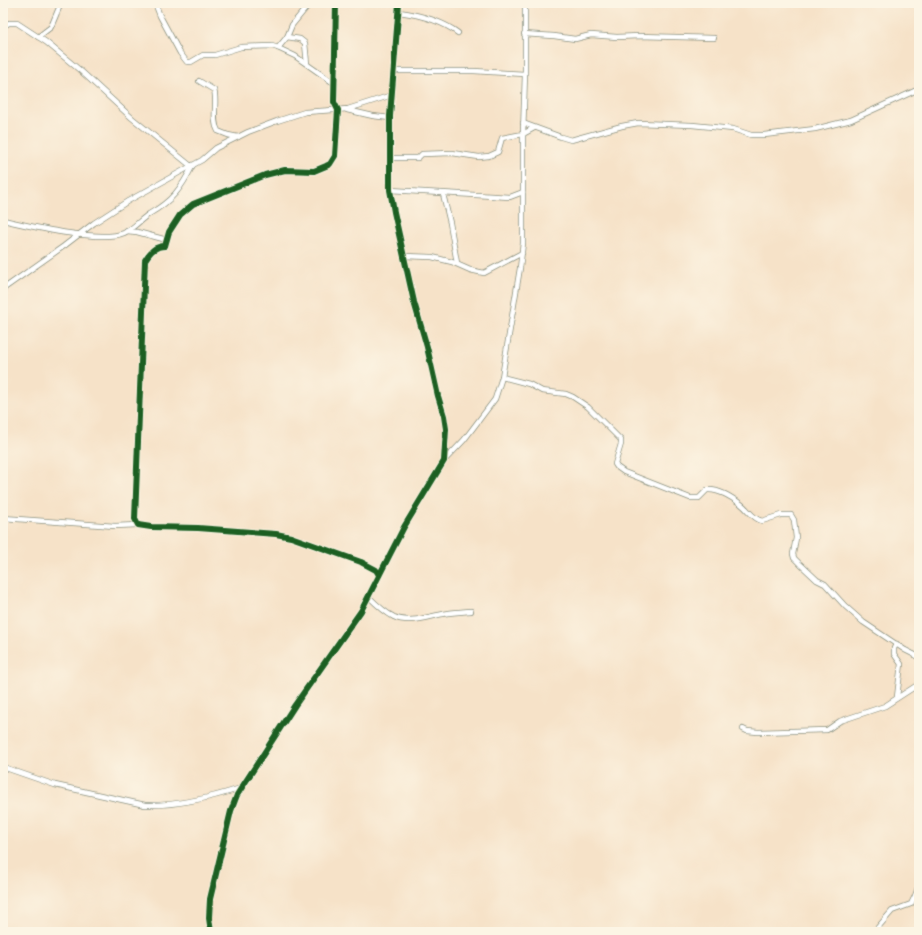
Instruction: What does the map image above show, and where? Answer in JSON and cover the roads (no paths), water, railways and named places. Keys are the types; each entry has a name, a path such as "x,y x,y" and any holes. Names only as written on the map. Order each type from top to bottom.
{"street":[{"path":"38,37 52,25 61,3"},
{"path":"155,3 160,16 185,61 188,62 203,56 217,55 228,50 241,47 265,46 278,48 307,64 335,84"},
{"path":"278,48 287,37 292,25 310,3"},
{"path":"336,3 335,105 341,110 390,118"},
{"path":"399,3 390,118 390,190 414,302 444,416 446,429 444,461"},
{"path":"211,932 209,918 210,899 233,804 241,788 295,705 354,623 369,598 404,527 444,461 464,440 495,399 502,377 522,253 525,3"},
{"path":"399,12 414,14 435,20 458,33"},
{"path":"3,26 8,23 17,23 46,42 82,72 132,118 192,166"},
{"path":"46,42 48,30"},
{"path":"524,34 575,39 591,35 617,37 639,36 714,38"},
{"path":"287,37 300,39 305,42 307,64"},
{"path":"394,70 474,71 525,74"},
{"path":"199,81 214,90 216,101 216,125 218,131 238,137"},
{"path":"523,123 571,140 638,123 692,125 733,129 752,135 764,135 815,129 845,122 869,113 919,89"},
{"path":"3,289 94,223 128,201 192,166 216,148 238,137 271,123 304,112 341,110 392,95"},
{"path":"138,525 135,519 135,513 142,358 144,262 150,253 159,246 165,246 170,232 180,215 193,204 265,175 285,170 314,171 330,164 335,156 341,110"},
{"path":"389,158 418,158 422,154 435,153 484,156 498,152 502,138 523,134 534,128"},
{"path":"3,220 68,234 105,236 118,235 127,231 170,199 184,183 192,166"},
{"path":"390,190 510,197 523,192"},
{"path":"443,194 457,264"},
{"path":"127,231 167,240"},
{"path":"404,256 432,257 457,264 470,270 484,273 522,253"},
{"path":"502,377 529,384 542,391 566,394 580,401 600,418 620,440 620,448 614,462 617,467 624,472 690,498 699,498 707,490 718,490 741,504 753,517 762,521 781,515 791,515 794,520 796,538 793,551 794,558 807,572 830,589 852,613 896,644 919,657"},
{"path":"3,518 115,526 138,525 276,534 291,537 361,562 376,570 380,575"},
{"path":"369,598 394,617 403,619 412,620 441,614 471,611"},
{"path":"896,644 894,654 901,664 897,697"},
{"path":"743,729 758,732 825,730 840,720 885,706 919,684"},
{"path":"3,767 55,785 144,805 160,806 180,803 241,788"},
{"path":"874,932 892,911 910,904 916,896 919,885"}]}
